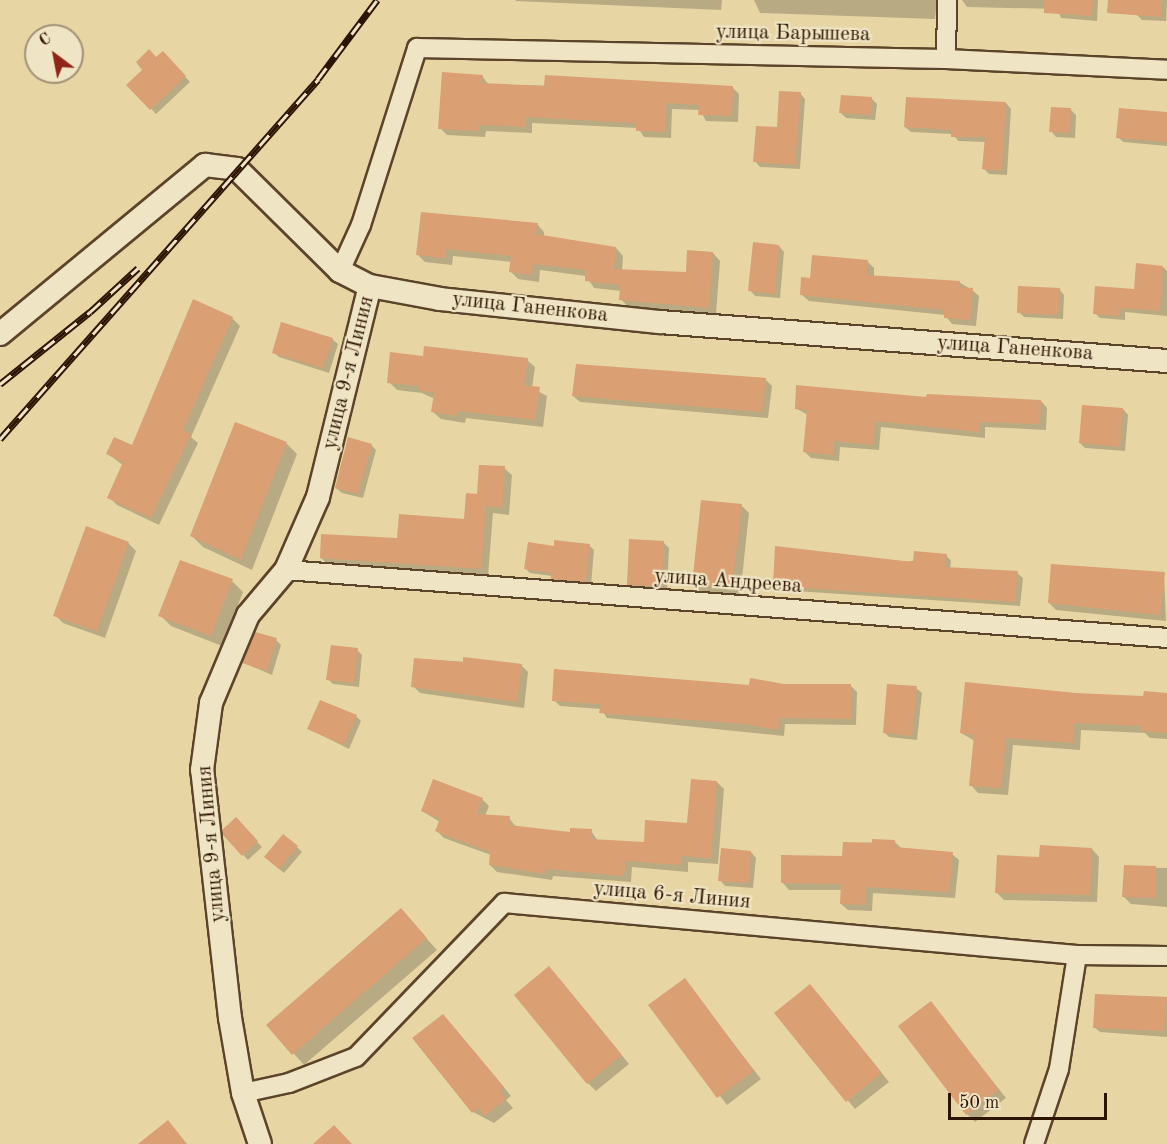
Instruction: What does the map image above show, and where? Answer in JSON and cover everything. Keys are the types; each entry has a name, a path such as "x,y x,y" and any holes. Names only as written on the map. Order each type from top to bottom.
{"street":[{"path":"946,60 947,0"},
{"name":"улица Барышева","path":"340,271 362,225 417,48 946,60 1167,70"},
{"name":"улица Ганенкова","path":"0,334 205,165 237,169 340,271 370,286 440,299 660,322 1167,361"},
{"name":"улица 9-я Линия","path":"260,1144 243,1093 230,1018 202,770 210,703 249,615 286,570 318,497 370,286"},
{"name":"улица Андреева","path":"286,570 1167,638"},
{"name":"улица 6-я Линия","path":"243,1093 289,1083 356,1057 504,903 1077,955 1167,956"},
{"path":"1034,1144 1059,1069 1077,955"}],"building":[{"path":"1044,0 1093,0 1092,16 1044,13"},
{"path":"1108,0 1162,0 1161,17 1107,13"},
{"path":"149,49 156,57 163,51 186,76 150,110 126,85 142,70 136,62"},
{"path":"442,72 483,75 482,83 544,86 545,75 733,86 732,116 698,115 699,105 666,103 665,132 636,131 636,123 526,117 526,127 480,125 479,131 438,129"},
{"path":"779,91 801,92 795,165 753,162 756,126 777,127"},
{"path":"841,95 872,97 871,115 839,113"},
{"path":"906,97 1006,102 1002,171 982,169 985,137 951,137 951,130 904,127"},
{"path":"1051,107 1071,108 1070,133 1049,132"},
{"path":"1119,108 1167,112 1167,142 1116,138"},
{"path":"421,212 538,223 536,234 616,247 614,269 686,272 687,250 713,252 709,308 619,300 620,285 585,281 585,270 533,264 532,275 509,272 511,256 446,249 445,258 416,255"},
{"path":"753,242 779,245 775,294 748,291"},
{"path":"812,255 868,260 867,275 960,281 959,287 973,288 970,320 944,318 944,310 800,295 801,277 810,278"},
{"path":"1136,263 1163,266 1160,311 1121,308 1120,316 1093,314 1095,286 1134,289"},
{"path":"1018,286 1060,288 1058,315 1017,313"},
{"path":"193,299 233,317 183,430 191,434 151,518 107,498 123,462 106,454 114,437 132,445"},
{"path":"281,322 333,338 323,368 272,353"},
{"path":"424,346 528,358 524,385 540,387 535,420 458,411 458,416 431,412 434,393 418,390 419,386 387,383 390,352 423,356"},
{"path":"576,364 766,378 762,412 572,396"},
{"path":"796,385 926,397 927,394 1041,400 1040,424 979,422 979,432 875,421 873,445 834,441 833,455 803,452 807,410 795,409"},
{"path":"1082,405 1123,408 1120,447 1079,443"},
{"path":"235,422 287,442 241,560 190,536"},
{"path":"348,437 372,444 358,494 335,488"},
{"path":"479,465 505,466 502,508 486,506 481,569 320,558 321,534 397,538 399,514 464,519 466,493 477,494"},
{"path":"701,500 742,504 732,589 692,585"},
{"path":"86,526 129,542 97,631 53,616"},
{"path":"629,539 664,541 662,586 627,585"},
{"path":"554,540 590,544 586,582 551,579 551,573 524,569 528,542 554,546"},
{"path":"775,546 913,562 914,551 947,554 945,567 1018,571 1015,602 773,586"},
{"path":"180,560 233,579 211,636 158,616"},
{"path":"1051,564 1165,572 1160,615 1048,603"},
{"path":"255,632 277,638 267,671 242,663"},
{"path":"331,645 358,648 354,683 326,680"},
{"path":"463,657 522,664 517,702 411,687 414,658 463,662"},
{"path":"554,669 749,685 750,678 784,684 851,684 851,719 780,718 778,730 745,724 599,713 601,704 552,701"},
{"path":"965,682 1076,693 1143,696 1144,691 1167,693 1167,733 1141,731 1141,726 1074,723 1073,743 1006,738 1001,788 969,786 974,735 960,733"},
{"path":"887,684 917,686 912,736 883,733"},
{"path":"320,700 357,715 344,745 307,729"},
{"path":"433,779 483,798 477,814 510,816 509,825 570,832 570,828 592,829 591,839 644,842 645,820 687,823 691,779 717,781 711,858 682,856 681,865 626,861 624,876 546,869 546,874 489,865 490,852 435,831 440,819 421,811"},
{"path":"236,817 258,841 242,856 223,835 222,830"},
{"path":"283,834 298,846 279,869 264,857"},
{"path":"872,839 895,840 895,847 953,852 949,892 866,887 865,905 840,904 841,884 781,883 781,855 842,856 843,842 872,843"},
{"path":"1040,845 1092,848 1090,895 995,893 997,855 1039,857"},
{"path":"721,848 751,851 749,883 718,881"},
{"path":"1124,865 1156,866 1155,898 1122,897"},
{"path":"401,908 427,938 292,1055 266,1025"},
{"path":"549,966 622,1055 587,1084 514,995"},
{"path":"685,978 754,1071 717,1098 648,1005"},
{"path":"810,984 882,1073 846,1102 774,1013"},
{"path":"1095,994 1167,997 1164,1031 1093,1028"},
{"path":"931,1001 999,1090 966,1115 898,1026"},
{"path":"443,1014 504,1087 500,1091 506,1099 485,1116 478,1108 472,1113 412,1038"},
{"path":"168,1120 187,1144 138,1144"},
{"path":"334,1125 352,1144 313,1144"}],"railway":[{"path":"0,439 318,79 377,0"},
{"path":"0,384 90,312 138,268"}]}
